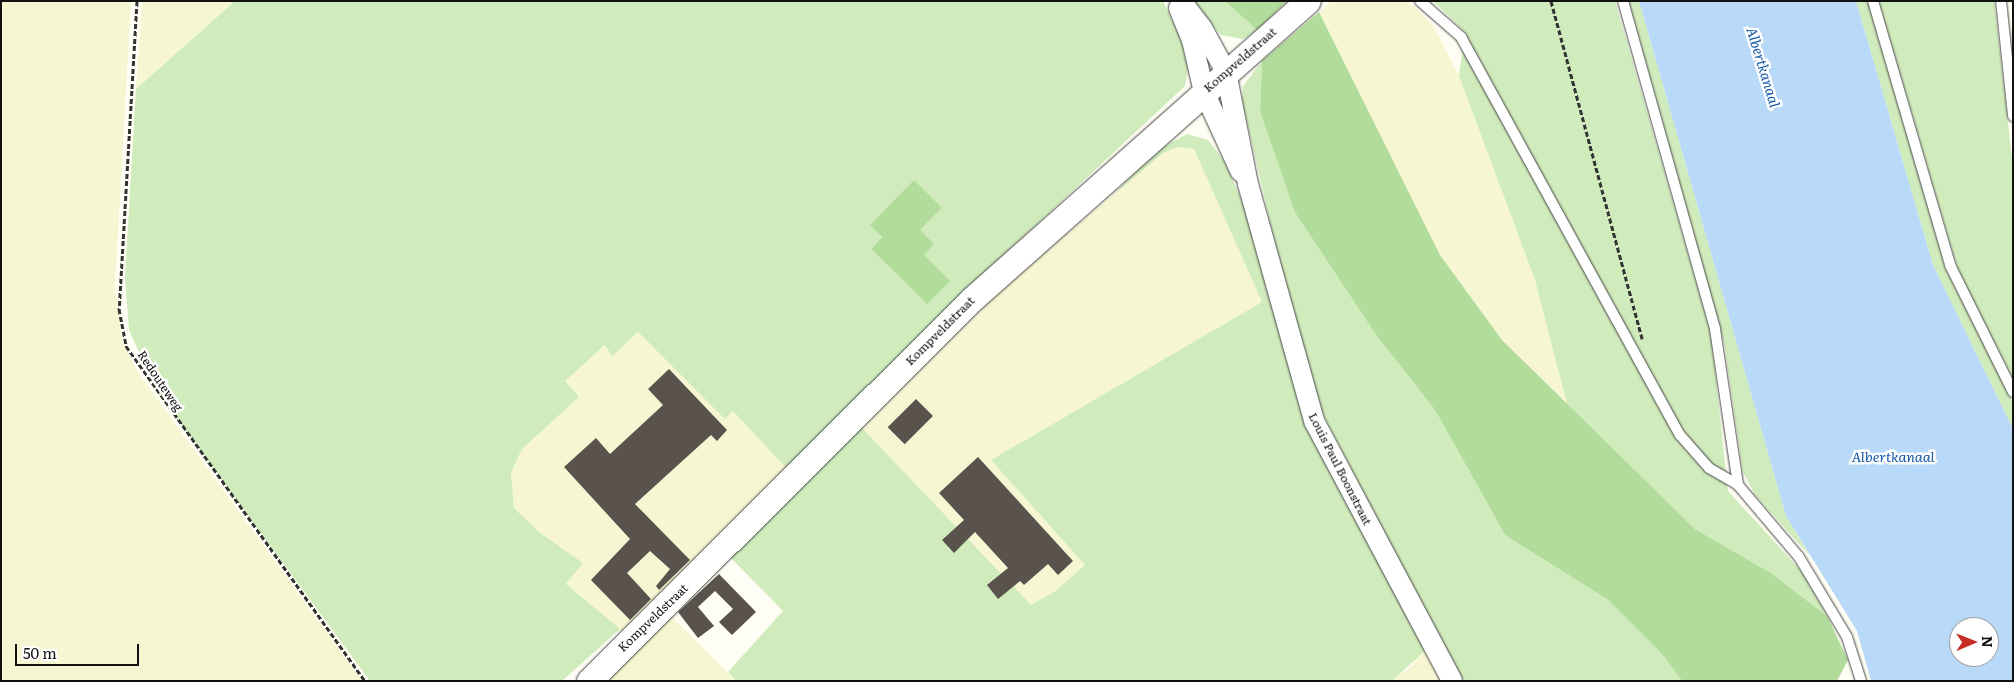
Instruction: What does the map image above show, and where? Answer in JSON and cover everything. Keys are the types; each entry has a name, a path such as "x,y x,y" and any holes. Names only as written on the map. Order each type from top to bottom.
{"street":[{"name":"Louis Paul Boonstraat","path":"1176,1 1192,40 1204,92 1225,144 1248,184"},
{"name":"Louis Paul Boonstraat","path":"1180,1 1202,28 1226,72 1248,184 1314,421 1452,681"},
{"name":"Kompveldstraat","path":"589,681 972,299 1226,72 1301,8"}],"lane":[{"path":"1420,1 1461,37 1680,435 1709,468 1738,485 1799,557 1847,637 1861,681"},
{"path":"1623,1 1715,329 1738,485"},
{"path":"1874,1 1950,265 2013,392"},
{"path":"2001,1 2013,116"}],"path":[{"name":"Redouteweg","path":"137,1 119,309 126,346 365,681"},
{"path":"1551,1 1639,318 1643,344"}],"green space":[{"path":"1,1 131,1 115,287 122,341 139,374 362,681 1,681"},
{"path":"142,1 235,1 136,89"},
{"path":"235,1 1163,1 1190,58 1185,86 995,263 790,472 733,411 725,419 638,332 612,356 605,345 565,381 579,397 522,449 511,472 514,508 539,532 583,563 566,584 620,629 562,681 370,681 157,392 129,330 125,277 136,89","holes":["942,208 920,230 927,304 871,249 882,237 870,225"]},
{"path":"1192,1 1225,1 1257,30 1243,39 1221,35"},
{"path":"1225,1 1287,1 1257,30"},
{"path":"1332,1 1408,1 1433,25 1459,76 1535,280 1567,404 1502,340 1440,255 1319,12"},
{"path":"1433,1 1615,1 1711,334 1728,491 1803,573 1827,616 1771,573 1695,529 1567,404 1535,280 1459,76 1465,32"},
{"path":"1629,1 1639,1 1786,516 1810,556 1755,495 1743,472 1724,342"},
{"path":"1856,1 1868,1 1945,267 2013,403 2013,429 1933,265"},
{"path":"1879,1 1994,1 2013,167 2013,378 1959,273"},
{"path":"1319,12 1440,255 1502,340 1695,529 1771,573 1827,616 1848,660 1837,681 1682,681 1662,654 1607,599 1505,535 1435,410 1377,336 1295,212 1260,111 1262,61"},
{"path":"1262,61 1260,111 1377,336 1435,410 1505,535 1607,599 1662,654 1682,681 1461,681 1308,385 1242,100 1243,86"},
{"path":"1187,134 1208,140 1223,159 1244,205 1292,379 1426,650 1392,681 736,681 728,672 783,611 728,555 859,425 1031,605 1057,590 1085,565 991,460 1262,302 1194,149 1177,147 1163,153 1111,197 1156,151"},
{"path":"1177,147 1194,149 1262,302 991,460 1085,565 1057,590 1031,605 859,425 1014,278 1163,153"},
{"path":"914,180 942,208 920,230 934,244 924,255 950,281 927,304 871,249 882,237 870,225"},
{"path":"638,332 725,418 733,411 790,472 628,636 566,584 583,563 539,532 514,508 511,472 522,449 579,397 564,381 606,345 612,356"},
{"path":"668,613 736,681 607,681"},
{"path":"1426,650 1442,681 1392,681 1408,669"}],"water":[{"name":"Albertkanaal","path":"1639,1 1856,1 1933,265 2013,429 2013,681 1871,681 1857,631 1786,516"}],"building":[{"path":"669,369 727,430 717,441 711,435 635,504 690,560 659,590 656,586 670,569 650,551 627,573 651,599 630,620 591,580 630,539 564,467 596,438 610,454 663,405 648,389"},
{"path":"916,399 933,416 905,444 888,427"},
{"path":"978,457 1073,561 1058,575 1048,564 1024,585 1020,581 998,599 987,585 1008,568 975,532 954,553 942,540 964,520 939,493"},
{"path":"719,574 756,612 732,635 719,622 733,609 715,591 698,607 714,626 698,638 678,612"}]}
